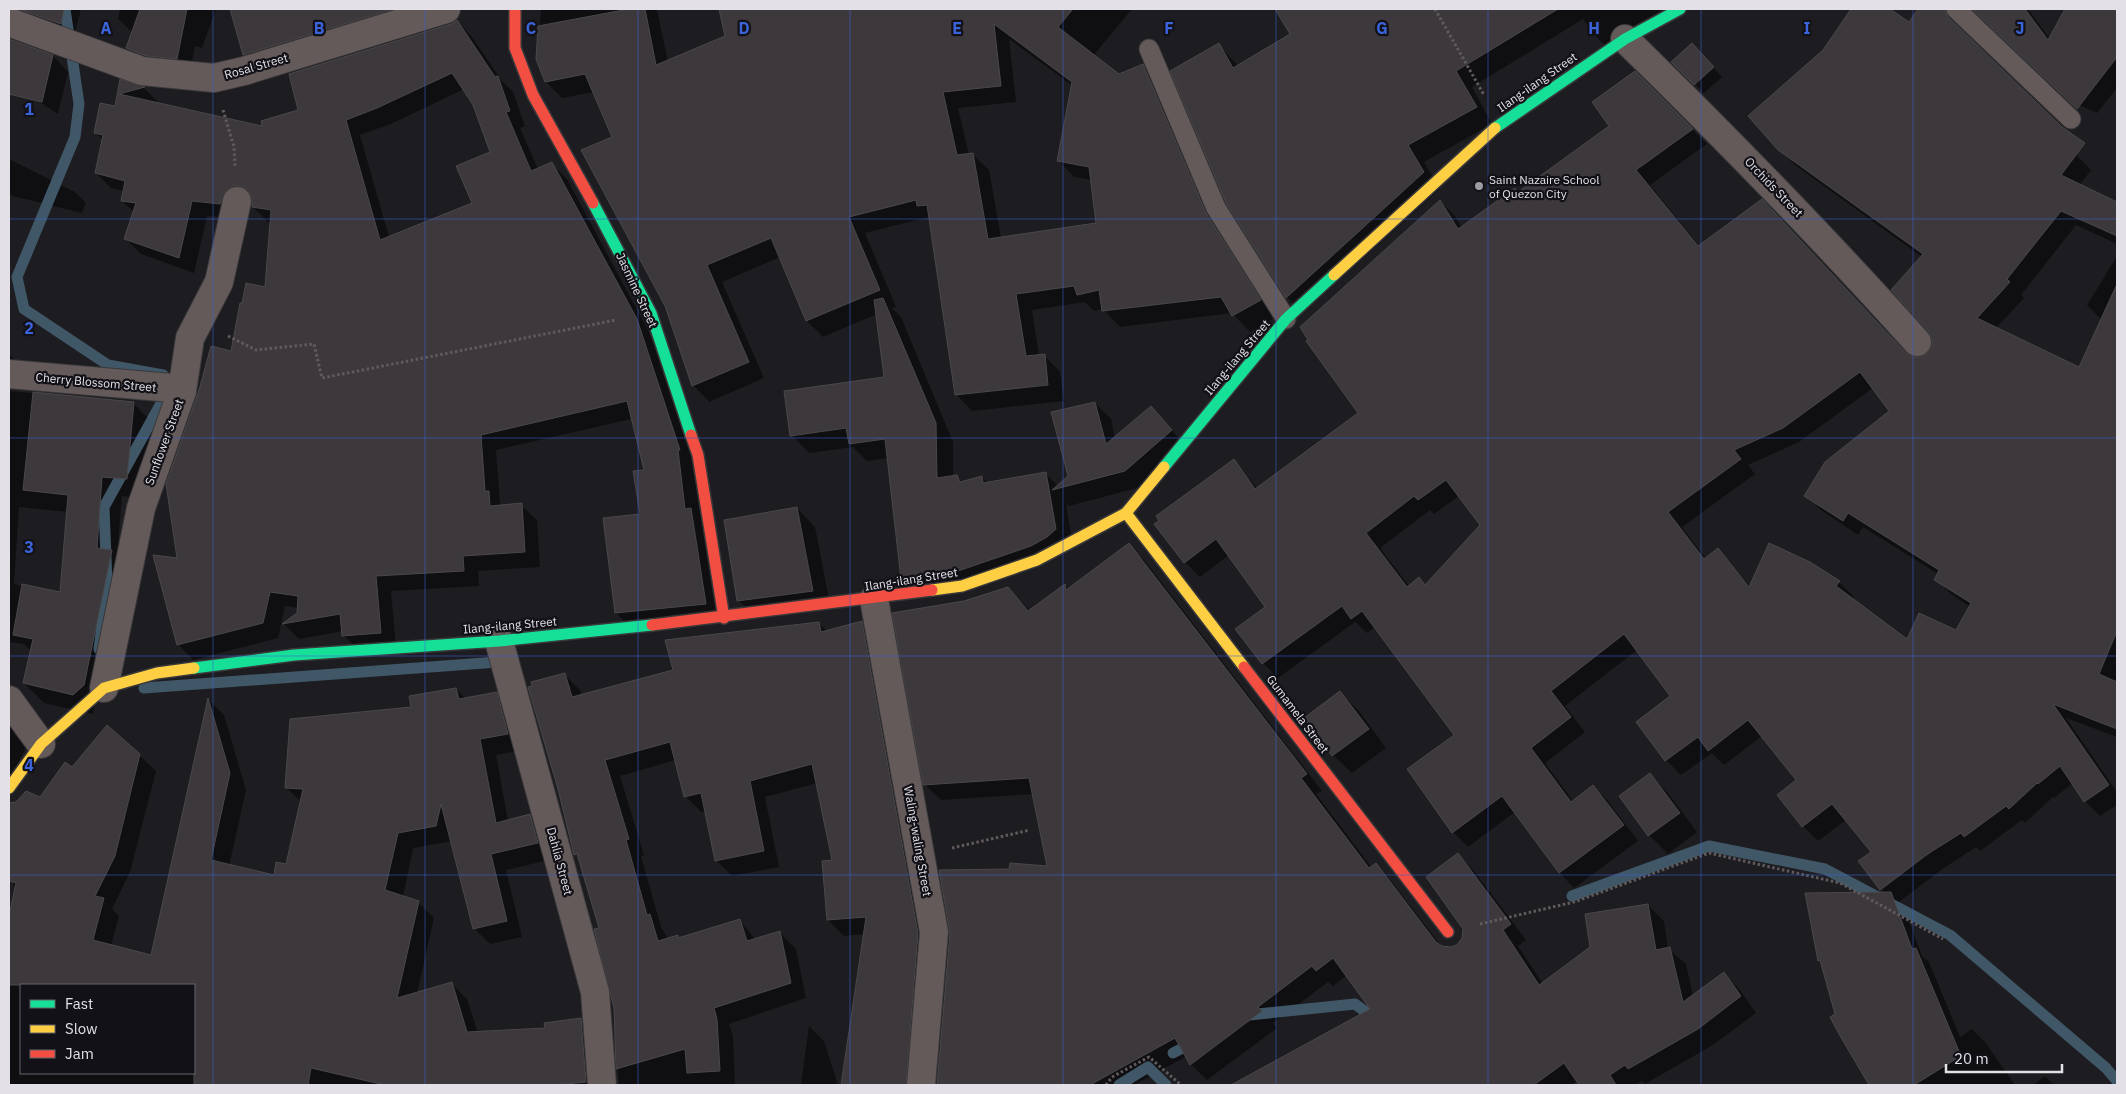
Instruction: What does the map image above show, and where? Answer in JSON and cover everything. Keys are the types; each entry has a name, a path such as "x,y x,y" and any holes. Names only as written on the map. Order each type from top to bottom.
{"street":[{"name":"Rosal Street","path":"9,22 142,70 214,78 244,71 446,9"},
{"name":"Jasmine Street","path":"515,9 515,48 533,95 602,219 651,313 698,455 724,618"},
{"name":"Ilang-ilang Street","path":"9,788 41,744 104,688 157,674 284,656 499,640 724,618 874,599 962,586 1037,560 1126,512 1286,319 1500,124 1624,38 1680,9"},
{"name":"Orchids Street","path":"1624,38 1741,153 1840,257 1917,342"},
{"name":"Sunflower Street","path":"104,688 168,389 190,338 219,282 237,200"},
{"name":"Cherry Blossom Street","path":"9,374 168,389"},
{"name":"Gumamela Street","path":"1126,512 1448,932"},
{"name":"Waling-waling Street","path":"874,599 934,932 921,1085"},
{"name":"Dahlia Street","path":"499,640 594,992 602,1085"},
{"path":"9,700 41,744"}],"lane":[{"path":"1956,9 2071,119"},
{"path":"1149,50 1216,208 1286,319"}],"path":[{"path":"1435,9 1500,124"},
{"path":"214,78 234,147 237,200"},
{"path":"198,322 256,350 314,344 322,378 651,313"},
{"path":"920,855 1030,830"},
{"path":"1448,932 1574,902 1709,853 1840,883 1943,939"},
{"path":"1106,1085 1112,1077 1149,1057 1181,1085"}],"building":[{"path":"18,9 64,9 61,24"},
{"path":"140,9 187,9 177,59 146,56 126,48"},
{"path":"230,9 394,9 243,55"},
{"path":"629,9 645,9 656,65 725,36 719,9 1073,9 1058,27 1119,74 1143,64 1206,213 1261,300 1232,316 1221,297 1102,311 1099,290 1077,295 1074,286 1016,294 1026,356 1045,354 1048,385 955,395 927,205 917,206 916,200 849,217 880,290 806,321 771,238 707,265 749,362 692,386 665,306 581,150 612,137 585,74 545,82 536,59 538,26","holes":["994,24 1072,82 1057,161 1089,167 1096,223 988,239 973,153 957,155 943,92 1001,86"]},
{"path":"1275,9 1558,9 1456,71 1477,107 1408,145 1424,172 1286,298 1226,203 1170,71 1219,43 1233,68 1290,34"},
{"path":"1851,9 1890,9 1909,22 1918,9 1945,9 1948,17 2062,127 2085,143 2061,175 2117,202 2117,236 2061,211 2007,279 2010,282 1977,318 2079,367 2117,284 2117,631 2099,674 2117,682 2117,729 2053,704 2109,785 2084,802 2060,766 2037,783 2009,809 2006,806 1964,837 1961,833 1926,855 1880,890 1858,861 1871,852 1832,804 1802,827 1777,795 1796,780 1748,720 1708,751 1698,737 1665,761 1636,722 1670,696 1624,634 1551,691 1571,717 1531,748 1571,802 1593,785 1624,825 1559,873 1502,796 1452,833 1407,769 1454,735 1362,611 1351,619 1342,606 1262,664 1235,629 1265,607 1216,539 1184,563 1154,524 1159,521 1156,516 1234,459 1255,489 1358,413 1306,341 1308,340 1300,327 1440,200 1458,229 1515,188 1518,192 1609,126 1592,102 1635,71 1693,129 1636,170 1698,246 1762,199 1905,352 1913,357 1921,357 1927,354 1932,346 1932,338 1929,332 1891,290 1923,254 1778,150 1748,116 1823,50","holes":["1860,372 1889,411 1825,462 1804,496 1843,521 1848,513 1939,570 1934,580 1971,603 1956,630 1919,613 1907,639 1836,586 1840,581 1810,562 1769,543 1749,587 1718,548 1704,559 1668,512 1741,459 1734,450 1783,428","1446,480 1480,525 1425,585 1419,577 1407,587 1366,533 1414,496 1418,500"]},
{"path":"1972,9 2025,9 2048,40 2065,9 2117,9 2117,57 2077,109"},
{"path":"457,20 495,77 498,76 510,111 506,112 531,171 552,162 637,319 680,450 678,450 685,509 691,508 706,604 615,613 603,518 640,514 633,471 644,470 627,401 481,435 485,491 489,491 490,506 522,503 525,552 463,556 464,571 376,576 381,633 342,636 340,614 282,624 297,613 298,596 270,592 263,623 177,645 153,555 177,558 166,484 199,390 211,346 231,351 240,303 242,303 246,283 265,287 271,210 252,207 252,197 248,190 241,186 233,186 225,191 220,204 192,201 179,258 124,239 136,203 121,201 125,181 95,173 103,135 94,133 100,103 115,106 120,79 145,87 119,94 262,126 261,121 298,110 289,74 451,24","holes":["452,73 473,105 490,152 456,166 472,203 380,240 346,120 377,108"]},
{"path":"9,39 53,55 42,102 9,94"},
{"path":"1692,43 1714,67 1694,85 1671,62"},
{"path":"883,298 936,423 937,478 957,475 960,482 982,476 983,483 1046,472 1056,529 1047,537 1031,546 958,571 901,579 885,439 849,444 846,428 790,436 784,391 884,377 874,300"},
{"path":"33,392 134,402 127,479 102,477 97,548 112,550 84,685 73,695 23,683 33,639 13,635 22,584 60,592 68,495 23,490"},
{"path":"1095,402 1106,444 1151,406 1172,430 1125,471 1052,490 1068,476 1051,412"},
{"path":"797,507 813,591 737,601 724,520"},
{"path":"1129,543 1307,774 1301,778 1369,868 1376,863 1436,942 1442,946 1450,947 1457,945 1462,938 1463,929 1426,877 1458,853 1511,924 1503,930 1539,985 1590,947 1585,914 1648,904 1656,950 1670,947 1683,1002 1724,972 1741,996 1698,1029 1628,1069 1625,1065 1610,1075 1616,1085 1579,1085 1564,1063 1534,1085 1231,1085 1370,1009 1333,958 1316,971 1312,966 1258,1007 1262,1011 1190,1065 1175,1038 1090,1085 937,1085 950,933 939,870 1009,869 1010,863 1047,866 1029,778 923,785 892,613 964,601 1008,587 1028,611 1065,584 1066,590"},
{"path":"862,621 918,933 906,1085 841,1085 866,917 827,920 822,861 832,860 812,764 750,781 764,851 715,861 701,793 684,797 670,742 605,760 629,839 626,840 647,915 650,914 658,941 678,935 678,938 740,919 747,941 780,931 791,983 714,1008 717,1019 720,1071 687,1073 685,1049 616,1069 614,1008 594,929 599,928 577,854 574,855 558,789 528,687 532,686 531,682 565,673 572,697 673,670 665,640 819,622 821,632"},
{"path":"456,688 459,699 497,692 508,734 480,739 496,823 530,814 538,843 491,854 507,921 473,929 441,804 436,826 398,833 385,890 419,901 397,998 452,982 467,1032 545,1028 544,1023 581,1018 586,1082 555,1085 385,1085 311,1068 308,1085 194,1085 195,984 9,985 9,916 16,883 9,881 9,803 16,802 26,791 40,797 65,762 72,767 107,725 140,754 115,856 95,896 104,898 93,940 151,955 208,698 230,773 211,860 274,875 276,862 286,864 303,789 285,788 290,719 411,707 409,696"},
{"path":"1340,691 1369,729 1332,756 1304,718"},
{"path":"1650,773 1680,813 1648,836 1619,796"},
{"path":"1891,892 1912,949 1916,948 1961,1056 1914,1085 1869,1085 1839,1034 1830,1017 1835,1014 1820,960 1818,961 1805,893"}],"waterway":[{"path":"65,9 79,104 75,137 17,277 24,309 108,365 163,375 164,398 104,507 107,584 99,649"},
{"path":"144,688 498,662 500,669"},
{"path":"1572,896 1709,846 1825,869 1950,935 2106,1068 2117,1081"},
{"path":"1244,1017 1355,1004 1371,1016 1375,1022"},
{"path":"1173,1053 1194,1042"},
{"path":"1119,1085 1148,1067 1166,1085"}],"traffic: fast":[{"path":"1495,128 1625,39 1680,9"},
{"path":"593,203 651,313 691,435"},
{"path":"1164,467 1286,319 1334,275"},
{"path":"194,668 294,655 499,641 652,625"}],"traffic: slow":[{"path":"1334,275 1495,128"},
{"path":"932,590 962,586 1037,560 1126,513 1164,467"},
{"path":"1126,513 1244,667"},
{"path":"9,788 41,744 104,688 157,673 194,668"}],"traffic: jam":[{"path":"515,9 515,48 533,95 593,203"},
{"path":"691,435 698,455 724,618"},
{"path":"652,625 932,590"},
{"path":"1244,667 1448,932"}],"place":[{"name":"Saint Nazaire School of Quezon City","path":"1479,186"}]}
